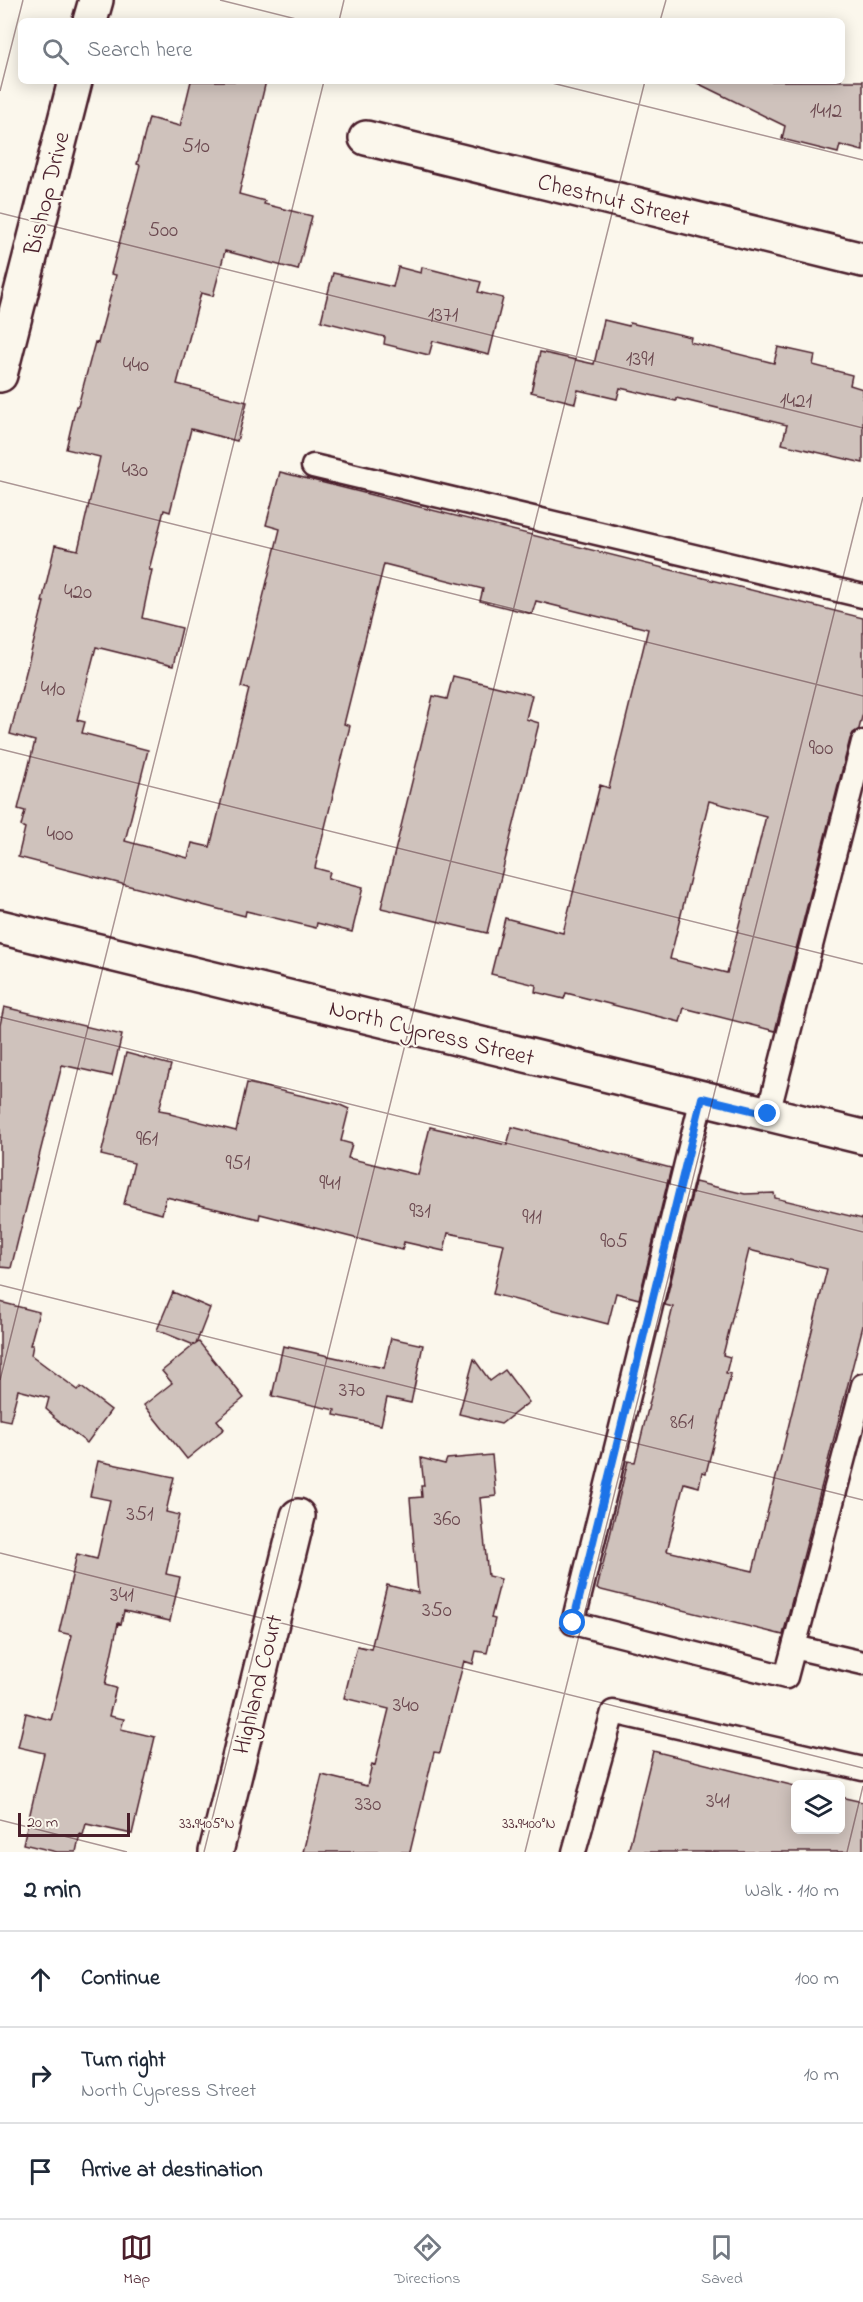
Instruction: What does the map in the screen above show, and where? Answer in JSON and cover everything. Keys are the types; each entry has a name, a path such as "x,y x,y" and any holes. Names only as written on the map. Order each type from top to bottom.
{"street":[{"path":"91,18 96,0"},
{"name":"Bishop Drive","path":"0,375 74,84"},
{"name":"Chestnut Street","path":"366,138 863,260"},
{"name":"North Cypress Street","path":"0,927 863,1137"},
{"name":"Highland Court","path":"216,1852 298,1516"}],"lane":[{"path":"314,466 863,596"},
{"path":"768,1114 863,742"},
{"path":"702,1098 573,1623 786,1677 863,1385"},
{"path":"794,1647 863,1663"},
{"path":"574,1852 613,1712 863,1769"}],"building":[{"path":"845,81 863,81 863,151 840,145 838,153 782,139 785,126 699,84 845,84"},
{"path":"190,84 265,84 239,194 265,201 264,204 312,216 298,270 225,251 213,296 201,293 177,384 247,402 237,441 191,429 170,512 164,510 149,570 152,570 142,618 182,628 173,666 96,647 77,720 85,722 82,733 148,750 125,841 188,858 192,843 210,847 249,689 241,687 280,529 266,525 280,472 863,618 863,713 859,729 850,739 775,1031 684,1008 680,1022 566,993 564,999 535,992 536,985 491,974 505,918 563,933 600,785 609,788 648,629 536,601 532,614 480,601 483,589 384,564 344,724 350,726 315,868 330,872 328,878 363,887 352,932 317,923 316,928 246,911 245,916 18,857 25,828 21,826 25,811 18,809 35,741 10,734 44,602 42,602 55,545 78,550 100,457 66,449 76,406 78,406 95,342 98,343 116,275 111,274 140,165 137,164 149,118 180,126","holes":["709,801 766,816 727,973 670,959"]},
{"path":"398,267 421,273 422,267 481,282 478,292 503,298 489,355 433,341 429,355 384,344 385,337 321,321 333,273 393,287"},
{"path":"604,320 629,326 630,323 691,337 690,342 774,363 778,347 815,355 813,365 852,375 850,385 863,389 863,463 782,444 787,425 676,398 676,401 620,388 617,399 578,390 575,403 531,392 540,352 594,364"},
{"path":"453,676 532,695 526,719 539,723 487,933 381,908 433,696 447,699"},
{"path":"4,1007 122,1035 112,1076 62,1065 11,1268 0,1267 0,1025"},
{"path":"126,1053 171,1065 159,1110 236,1131 247,1083 338,1104 349,1109 341,1141 352,1144 348,1158 418,1175 430,1127 507,1145 512,1127 671,1168 639,1299 616,1293 608,1324 493,1294 504,1244 448,1233 444,1251 404,1242 402,1250 260,1214 259,1219 166,1197 162,1214 124,1204 134,1163 101,1155"},
{"path":"695,1182 745,1194 774,1193 775,1198 863,1219 863,1326 783,1635 597,1589 628,1461 635,1462 673,1307 665,1305","holes":["749,1250 827,1269 753,1571 667,1551 684,1483 699,1487 702,1472 706,1473 731,1374 726,1373 730,1357 723,1355"]},
{"path":"173,1292 210,1308 196,1344 199,1342 244,1398 217,1420 224,1429 187,1459 144,1405 172,1383 162,1371 194,1345 157,1330"},
{"path":"0,1302 39,1312 30,1345 33,1345 31,1355 78,1390 81,1387 111,1410 87,1443 46,1409 49,1398 18,1390 10,1421 0,1419"},
{"path":"391,1338 423,1345 411,1403 387,1398 381,1425 334,1415 335,1410 272,1396 283,1346 384,1368"},
{"path":"474,1359 490,1381 505,1370 529,1402 501,1424 459,1414"},
{"path":"492,1455 496,1496 480,1498 488,1576 501,1579 491,1618 495,1619 487,1653 476,1651 473,1664 464,1661 440,1753 434,1752 410,1852 303,1852 322,1775 367,1786 372,1764 375,1765 389,1709 344,1698 357,1646 371,1649 387,1585 418,1593 410,1498 422,1497 421,1486 424,1486 421,1458 445,1464 447,1459"},
{"path":"98,1461 174,1477 166,1512 179,1515 166,1574 180,1577 170,1621 124,1611 121,1624 118,1623 105,1685 116,1688 109,1716 124,1719 121,1729 155,1737 132,1834 86,1824 83,1835 80,1834 76,1852 57,1852 23,1844 44,1753 18,1747 26,1713 51,1720 72,1635 59,1632 77,1554 97,1559 110,1500 90,1496"},
{"path":"653,1751 791,1785 791,1834 845,1834 845,1798 863,1802 863,1852 628,1852"}],"route":[{"path":"573,1623 702,1098 768,1114"}]}
